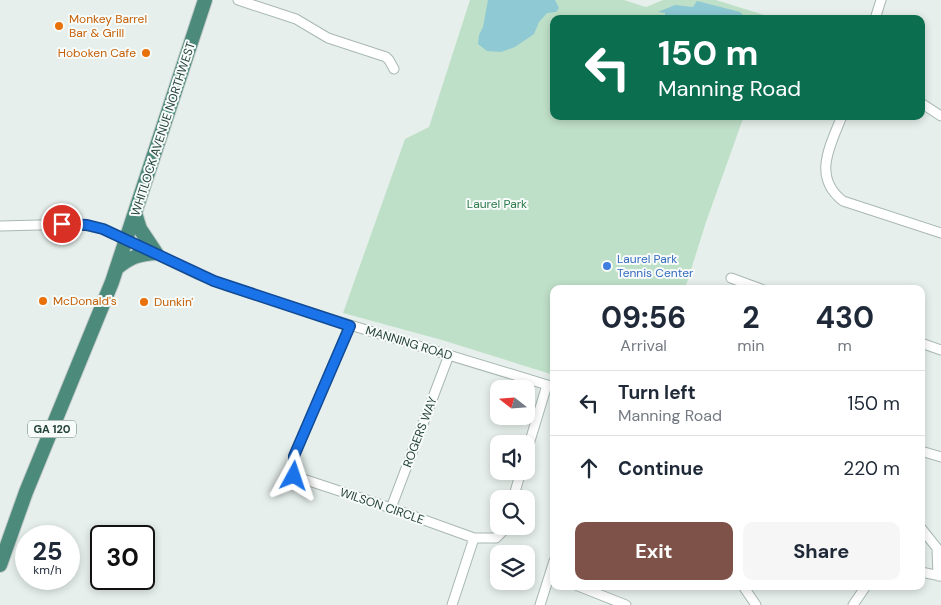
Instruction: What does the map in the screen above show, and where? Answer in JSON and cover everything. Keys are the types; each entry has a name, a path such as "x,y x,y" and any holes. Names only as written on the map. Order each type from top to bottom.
{"highway":[{"name":"WHITLOCK AVENUE NORTHWEST","path":"0,565 26,492 117,268 205,0"},
{"path":"117,268 133,257 141,254 156,253 140,229 135,213"}],"street":[{"path":"238,0 296,19 328,38 386,57 390,60 394,69"},
{"path":"876,15 881,0"},
{"path":"925,106 941,116"},
{"path":"840,120 831,145 826,168 828,186 834,194 843,201 941,234"},
{"name":"MANNING ROAD","path":"0,226 87,225 103,229 214,281 350,326 550,386"},
{"path":"731,278 750,285"},
{"name":"WILSON CIRCLE","path":"350,326 294,456 294,476 474,538 496,538 499,535"},
{"path":"925,344 941,350"},
{"name":"ROGERS WAY","path":"391,508 449,355"},
{"path":"533,435 550,386"},
{"path":"925,452 941,457"},
{"path":"925,533 937,548 940,576 925,573"},
{"path":"452,605 474,538"},
{"path":"540,605 550,581"},
{"path":"588,590 626,605"},
{"path":"745,590 752,603"},
{"path":"853,605 863,590"}],"green space":[{"name":"Laurel Park","path":"470,0 624,0 646,7 663,0 716,0 764,15 550,15 550,120 743,120 706,222 686,285 550,285 550,374 442,340 343,313 405,139 429,127"}],"water":[{"path":"488,0 555,0 559,8 556,12 547,13 539,22 534,34 515,47 501,52 487,51 478,44"},
{"path":"697,1 740,12 743,15 665,15 665,13 658,12 675,5 693,7"}],"place":[{"name":"Monkey Barrel Bar & Grill","path":"59,26"},
{"name":"Hoboken Cafe","path":"146,53"},
{"name":"Laurel Park Tennis Center","path":"607,266"},
{"name":"McDonald's","path":"43,301"},
{"name":"Dunkin'","path":"144,302"}],"route":[{"path":"62,224 87,225 103,229 214,281 350,326 294,456 294,476"}]}
